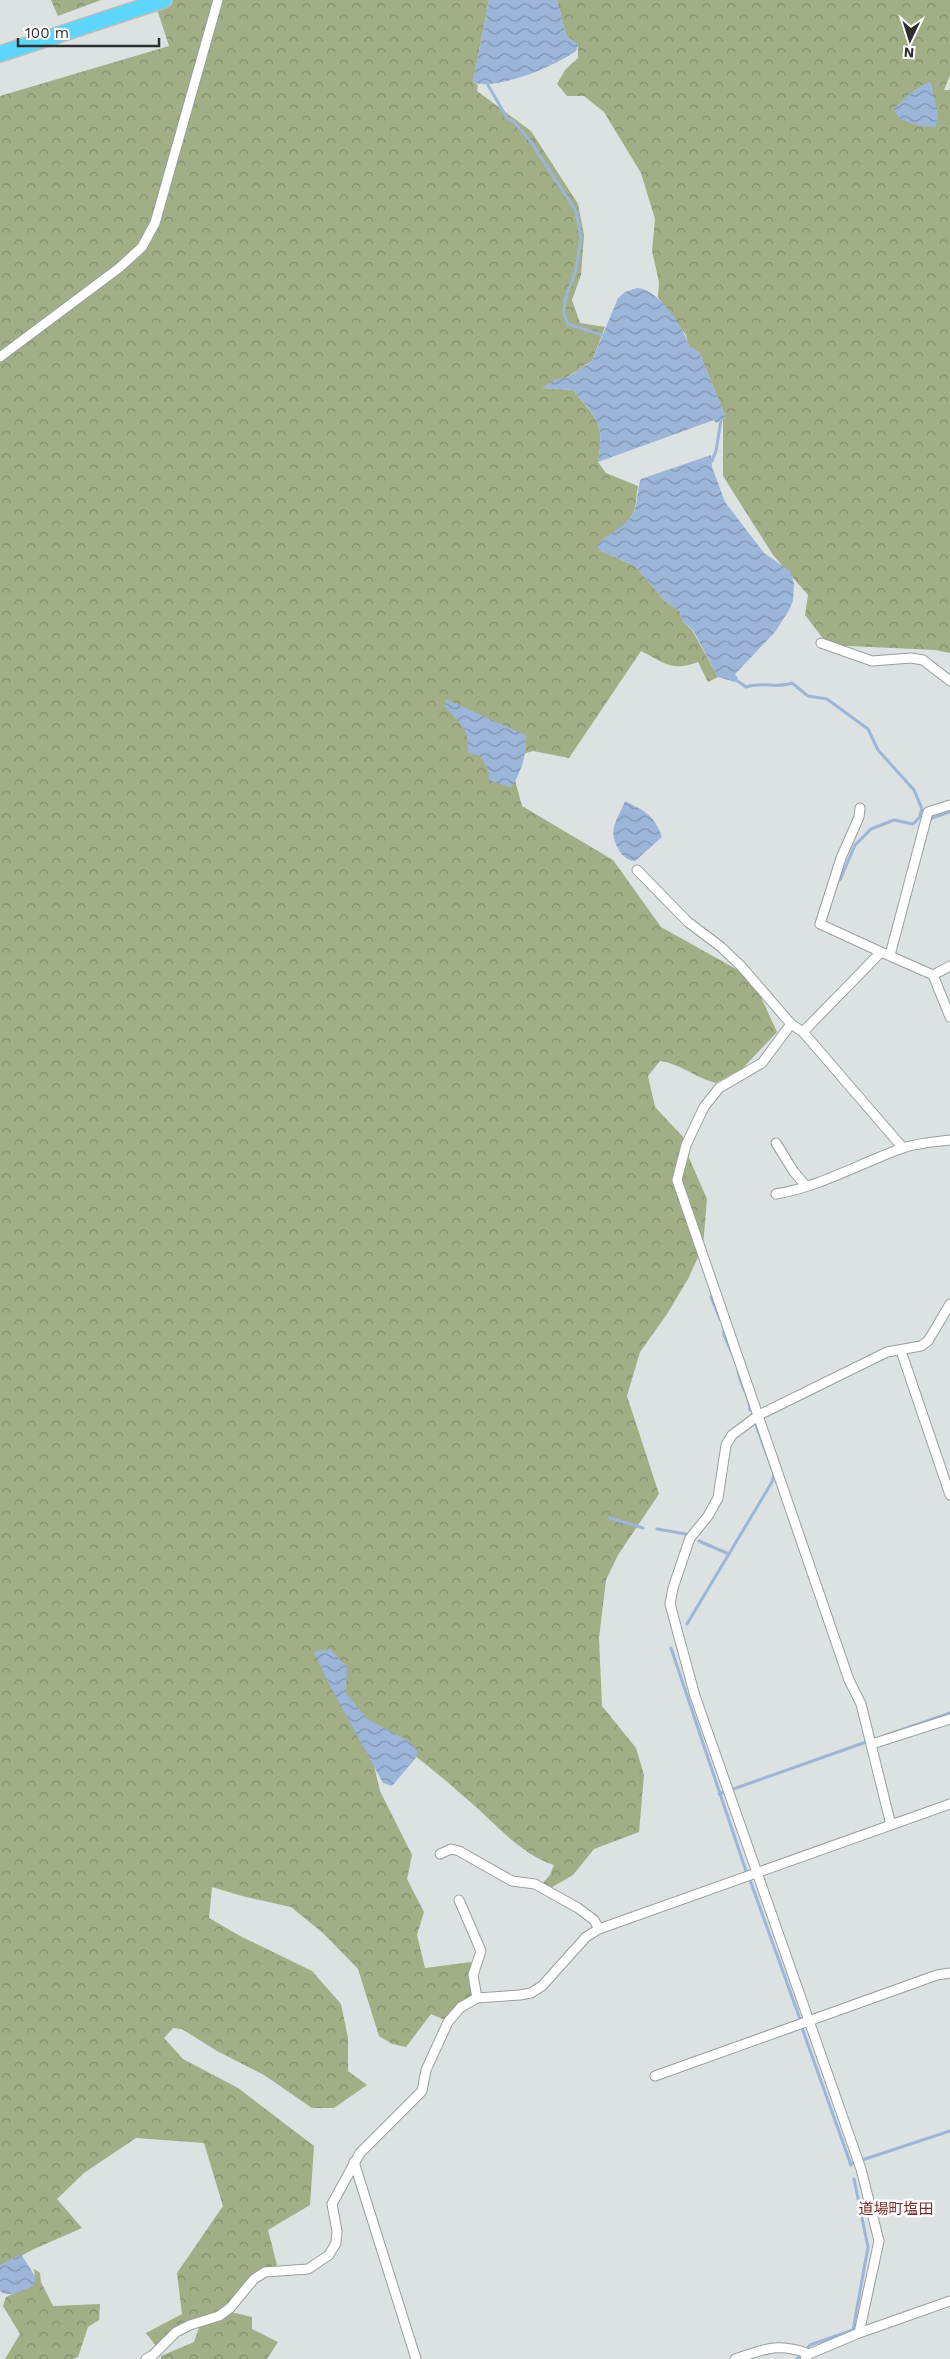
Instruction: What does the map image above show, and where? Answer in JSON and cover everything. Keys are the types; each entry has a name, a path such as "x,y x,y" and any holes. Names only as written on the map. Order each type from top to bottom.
{"highway":[{"path":"0,54 164,0"}],"street":[{"path":"0,357 119,268 142,247 154,223 218,0"},
{"path":"821,643 872,661 911,658 923,660 950,681"},
{"path":"803,1032 886,954 928,812 950,805"},
{"path":"860,808 859,816 841,858 820,924 933,975 950,1017"},
{"path":"637,870 688,922 721,947 741,966 790,1024 803,1032 902,1148"},
{"path":"933,975 950,966"},
{"path":"790,1024 762,1063 720,1088 704,1107 686,1145 678,1180 849,1680 861,1704 890,1825"},
{"path":"776,1194 806,1186 902,1148 950,1140"},
{"path":"776,1143 806,1186"},
{"path":"859,2333 879,2241 861,2169 810,2022 755,1873 695,1696 670,1604 673,1588 690,1538 708,1516 718,1498 726,1445 732,1435 758,1414 887,1352 921,1346 928,1341 950,1304"},
{"path":"900,1351 950,1495"},
{"path":"872,1744 950,1719"},
{"path":"146,2359 153,2355 176,2332 190,2324 219,2316 230,2308 254,2279 265,2272 308,2269 329,2255 336,2243 337,2231 332,2204 354,2162 360,2153 422,2091 426,2070 448,2022 461,2007 477,1998 532,1992 542,1986 586,1938 599,1929 950,1804"},
{"path":"440,1854 451,1850 459,1851 512,1881 535,1884 578,1908 594,1920 599,1929"},
{"path":"459,1900 481,1951 473,1975 477,1998"},
{"path":"654,2076 810,2022 937,1975 950,1973"},
{"path":"354,2162 416,2359"},
{"path":"735,2359 780,2346 794,2348 807,2357 859,2333 950,2301"}],"green space":[{"path":"51,0 101,0 58,16"},
{"path":"154,0 489,0 473,82 478,85 477,91 531,131 578,204 584,235 581,275 572,300 580,323 605,327 592,361 569,376 543,388 573,390 597,422 600,438 598,462 606,473 638,486 635,507 630,518 602,540 601,551 635,566 665,601 680,612 683,622 692,630 718,677 708,682 698,662 681,666 668,665 641,651 569,758 533,751 509,758 522,806 613,860 661,927 752,978 777,1032 743,1068 716,1083 675,1065 660,1061 648,1076 655,1107 685,1139 689,1158 707,1199 703,1246 688,1279 667,1314 640,1352 627,1396 659,1494 618,1555 606,1580 599,1638 602,1706 636,1748 644,1775 639,1832 594,1849 573,1875 549,1889 542,1884 550,1875 554,1865 530,1853 508,1837 446,1781 377,1727 368,1740 380,1791 412,1855 407,1879 424,1912 417,1935 425,1968 471,1962 470,1978 473,1997 445,2020 431,2014 406,2047 392,2044 379,2036 358,1969 324,1934 291,1907 212,1887 209,1918 242,1937 312,1971 341,2004 348,2038 348,2071 367,2085 334,2108 312,2108 264,2075 217,2051 182,2029 173,2028 164,2038 183,2059 238,2088 314,2146 310,2205 268,2230 277,2265 256,2272 217,2314 180,2326 156,2346 146,2333 182,2314 177,2273 223,2206 204,2143 136,2138 84,2173 57,2199 82,2228 34,2249 0,2267 0,96 169,46"},
{"path":"557,0 950,0 950,75 944,90 950,90 950,653 935,650 828,645 805,615 808,595 773,555 723,476 723,419 726,418 699,352 689,347 686,335 658,297 659,282 652,251 655,219 641,173 604,112 584,96 567,96 557,84 565,70 578,58 578,45 566,35"},
{"path":"34,2269 40,2273 41,2282 53,2306 100,2304 99,2320 88,2327 78,2357 73,2359 5,2359 20,2334 3,2306 6,2297 33,2285 35,2278"},
{"path":"231,2312 252,2317 252,2329 278,2342 267,2359 161,2359 161,2356 194,2342 200,2325"}],"water":[{"path":"489,0 557,0 566,35 578,45 576,51 526,76 496,83 483,84 473,82"},
{"path":"931,82 938,115 936,127 920,126 899,119 894,109 916,89"},
{"path":"637,288 653,295 669,310 682,329 689,346 699,352 726,418 716,423 714,420 598,462 600,449 599,429 588,408 573,390 542,388 554,380 568,377 592,361 618,298 625,292"},
{"path":"711,455 712,467 725,502 764,553 790,571 794,583 793,601 788,612 775,632 735,674 738,678 735,682 718,677 693,630 683,622 680,612 665,601 635,566 601,551 596,546 632,515 636,506 641,479"},
{"path":"445,699 526,735 526,749 523,762 511,787 488,780 489,773 481,756 468,753 466,733 445,707"},
{"path":"625,801 648,814 656,824 662,837 635,861 628,859 622,854 615,843 614,837 614,826"},
{"path":"330,1649 347,1667 346,1693 367,1719 409,1741 418,1752 415,1759 392,1786 383,1783 328,1682 314,1652"},
{"path":"21,2254 36,2278 33,2286 12,2294 0,2291 0,2265"}],"waterway":[{"path":"488,85 507,118 514,122 529,139 576,211 581,238 576,270 565,300 564,314 568,324 602,335"},
{"path":"712,461 716,451 721,420"},
{"path":"736,680 746,687 792,683 808,696 827,699 868,729 878,750 914,790 922,809 920,815"},
{"path":"927,817 932,818 950,812"},
{"path":"840,880 855,845 871,829 894,820 913,824 921,816"},
{"path":"711,1297 720,1319"},
{"path":"724,1328 724,1335 734,1358"},
{"path":"738,1369 750,1410"},
{"path":"687,1624 772,1482 774,1474 756,1425"},
{"path":"610,1518 643,1528"},
{"path":"657,1529 686,1534"},
{"path":"699,1541 729,1554"},
{"path":"671,1648 746,1871"},
{"path":"884,1736 950,1713"},
{"path":"719,1794 869,1741"},
{"path":"750,1880 800,2019"},
{"path":"802,2028 851,2165"},
{"path":"850,2164 950,2131"},
{"path":"797,2359 810,2345 853,2330 868,2247 854,2179"}],"district":[{"name":"道場町塩田","path":"896,2209"}]}
